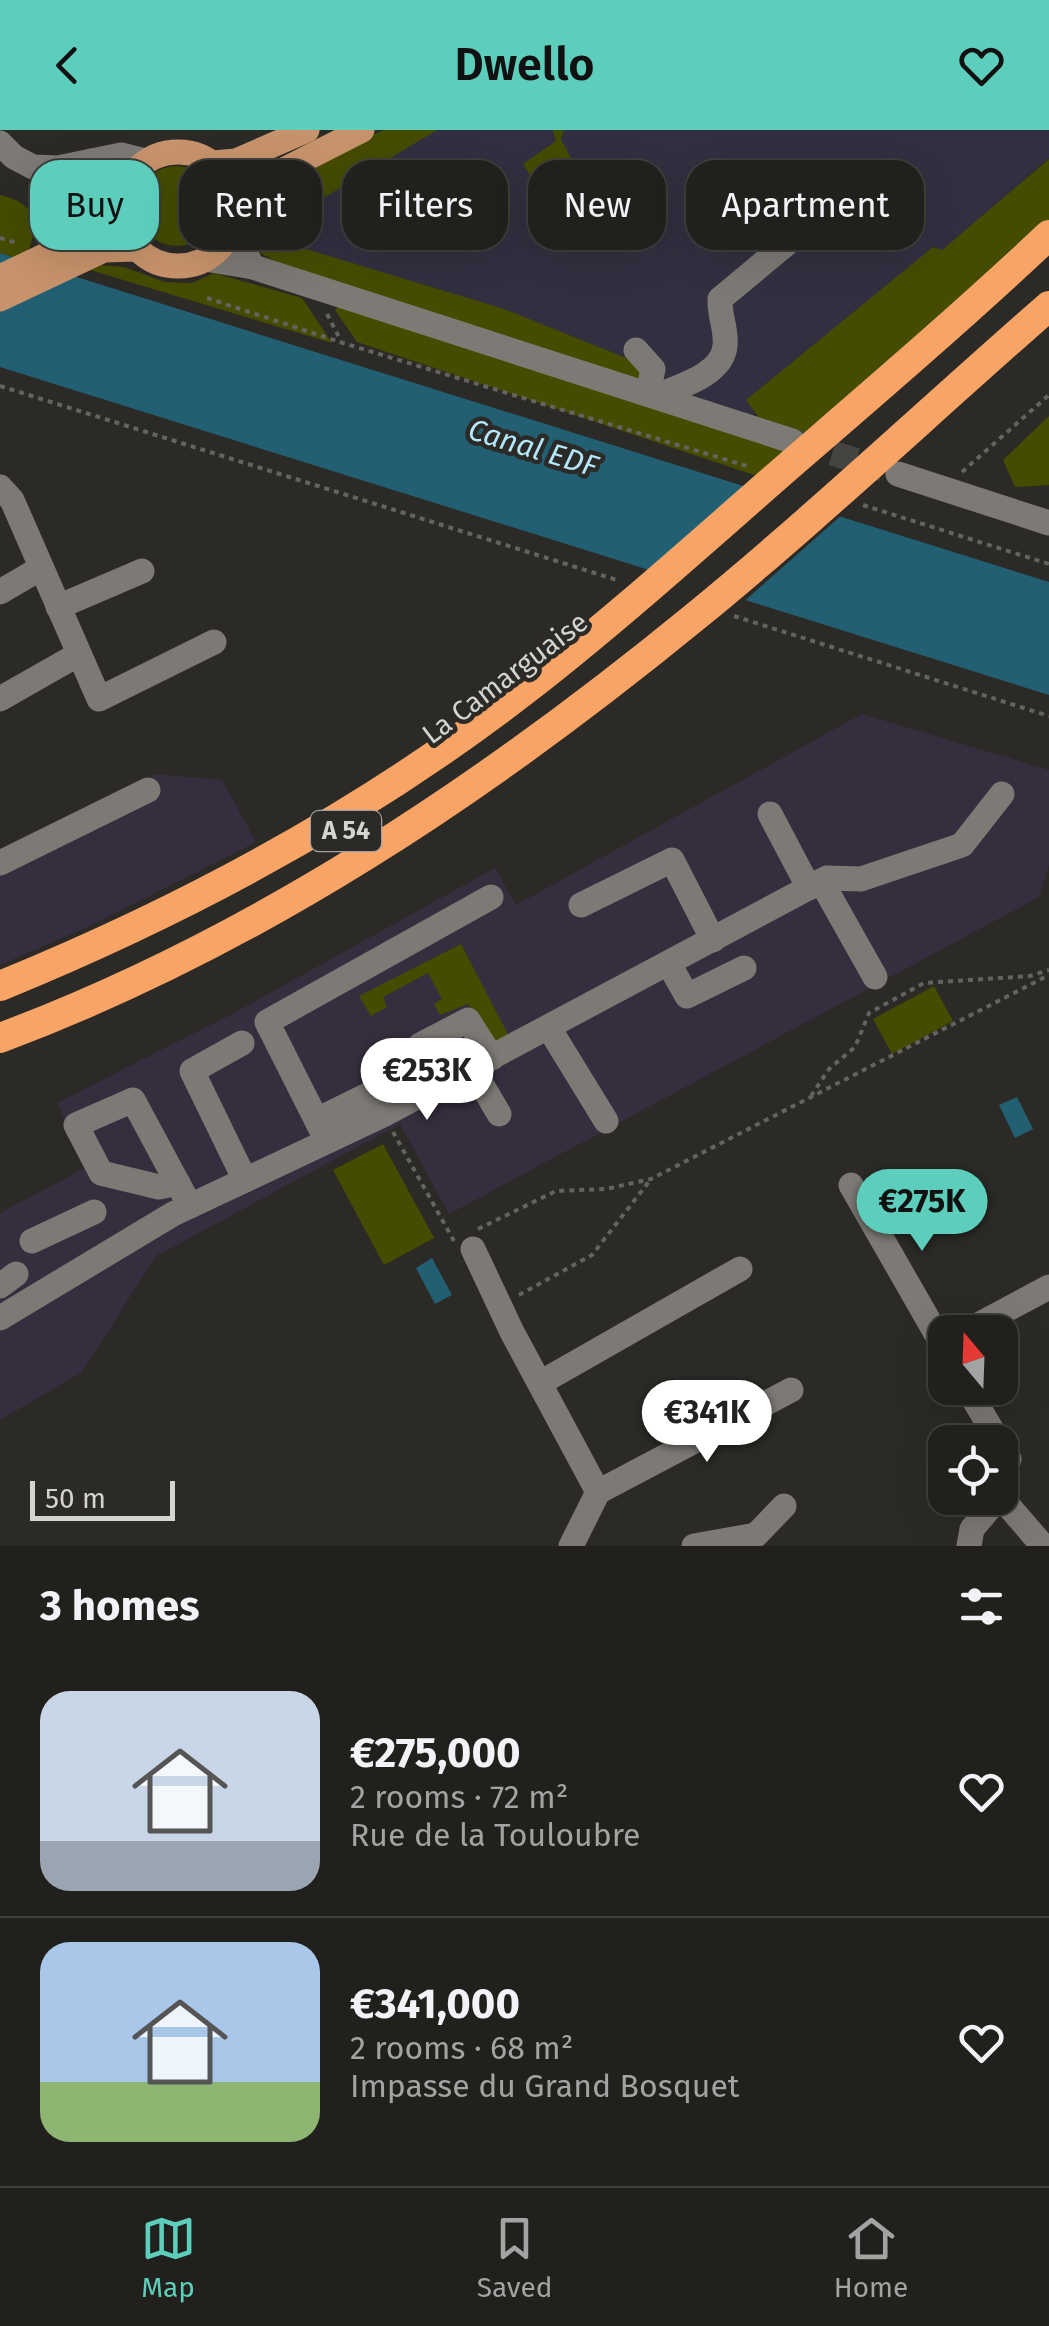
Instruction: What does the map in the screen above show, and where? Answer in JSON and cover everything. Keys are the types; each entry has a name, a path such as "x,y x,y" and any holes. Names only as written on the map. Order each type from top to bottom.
{"highway":[{"path":"987,302 1049,235"},
{"path":"0,986 156,916 314,832 402,777 522,692 790,473 987,302 1049,259"},
{"name":"A 54","path":"0,1038 70,1012 280,906 373,850 577,710 714,614 892,461 972,374 1049,306"},
{"path":"972,374 1049,318"},
{"name":"La Camarguaise","path":"0,1004 168,928 344,832 568,676 643,594"}],"main road":[{"path":"236,160 307,130"},
{"path":"302,160 362,130"},
{"path":"150,160 179,151 208,160"},
{"path":"0,277 73,250"},
{"path":"0,299 82,250"},
{"path":"138,250 152,260 188,265 216,250"}],"street":[{"path":"5,155 30,166"},
{"path":"96,160 121,155 139,160"},
{"path":"246,250 253,267"},
{"path":"653,395 696,379 717,365 726,348 720,298 778,250"},
{"path":"204,259 253,267 792,441"},
{"path":"636,350 652,369 653,395"},
{"path":"892,461 943,488 1049,523"},
{"path":"0,488 12,500 98,699 214,642"},
{"path":"0,592 42,568"},
{"path":"58,608 142,571"},
{"path":"0,699 79,654"},
{"path":"0,862 148,790"},
{"path":"322,1130 383,1115 819,882 862,879 962,845 1002,794"},
{"path":"770,814 819,882 876,977"},
{"path":"582,905 672,860 714,940"},
{"path":"322,1130 267,1022 490,897"},
{"path":"669,964 688,996 744,968"},
{"path":"420,1045 468,1020 499,1114"},
{"path":"549,1028 606,1120"},
{"path":"242,1043 192,1072 245,1180"},
{"path":"0,1318 85,1266 184,1195 245,1180 400,1078"},
{"path":"850,1185 932,1315"},
{"path":"32,1240 94,1212"},
{"path":"63,1226 85,1266"},
{"path":"472,1241 500,1306 598,1492"},
{"path":"540,1384 740,1269"},
{"path":"1000,1315 1049,1287"},
{"path":"571,1546 598,1492 790,1390"},
{"path":"694,1546 756,1534 784,1506"},
{"path":"970,1546 972,1528 983,1515"},
{"path":"1016,1515 1043,1546"}],"path":[{"path":"0,238 17,243"},
{"path":"326,290 324,309 342,344"},
{"path":"207,298 342,344 790,473"},
{"path":"0,386 643,594"},
{"path":"943,488 1049,394"},
{"path":"852,502 1049,564"},
{"path":"714,614 1049,716"},
{"path":"808,1100 829,1069 855,1047 869,1013 907,992 924,983 1049,972"},
{"path":"383,1115 458,1247 556,1191 606,1188 651,1178 1049,972"},
{"path":"500,1306 592,1255 651,1178"}],"shaded area":[{"path":"384,130 1049,130 1049,158 749,418 276,262 267,250 322,250 322,173"},
{"path":"862,714 1049,770 1049,864 1039,897 449,1214 400,1124 156,1256 82,1372 0,1420 0,1213 87,1167 57,1103 234,1013 495,868 516,905"},
{"path":"156,774 222,780 256,842 94,924 0,965 0,852"}],"green space":[{"path":"384,130 437,130 387,160 342,160 342,187 322,199 322,160 318,160"},
{"path":"553,130 564,130 561,139 572,160 529,160 556,141"},
{"path":"1049,159 1049,221 798,441 767,429 746,400 933,247 942,250"},
{"path":"177,166 177,246 159,241 159,171"},
{"path":"0,195 23,204 30,212 30,246 25,261 0,253"},
{"path":"256,250 309,250 504,309 641,364 639,381 276,262"},
{"path":"100,265 124,267 165,282 192,283 214,273 302,298 332,343 90,270"},
{"path":"340,305 787,450 760,477 357,342 335,310"},
{"path":"1049,416 1049,485 1015,487 1003,460"},
{"path":"461,944 510,1038 494,1046 468,1004 440,1015 434,1004 442,999 428,973 383,997 387,1007 371,1016 359,996"},
{"path":"934,986 953,1021 892,1054 873,1019"},
{"path":"408,1038 425,1058 468,1038 478,1054 412,1090 390,1048"},
{"path":"383,1144 434,1238 384,1265 333,1170"}],"water":[{"name":"Canal EDF","path":"0,253 1049,582 1049,695 0,367"},
{"path":"1017,1097 1033,1129 1015,1138 999,1105"},
{"path":"432,1258 452,1295 435,1304 416,1268"}],"pier":[{"path":"756,485 844,513 741,604 648,575"}],"tunnel":[{"path":"797,442 883,469"}]}
